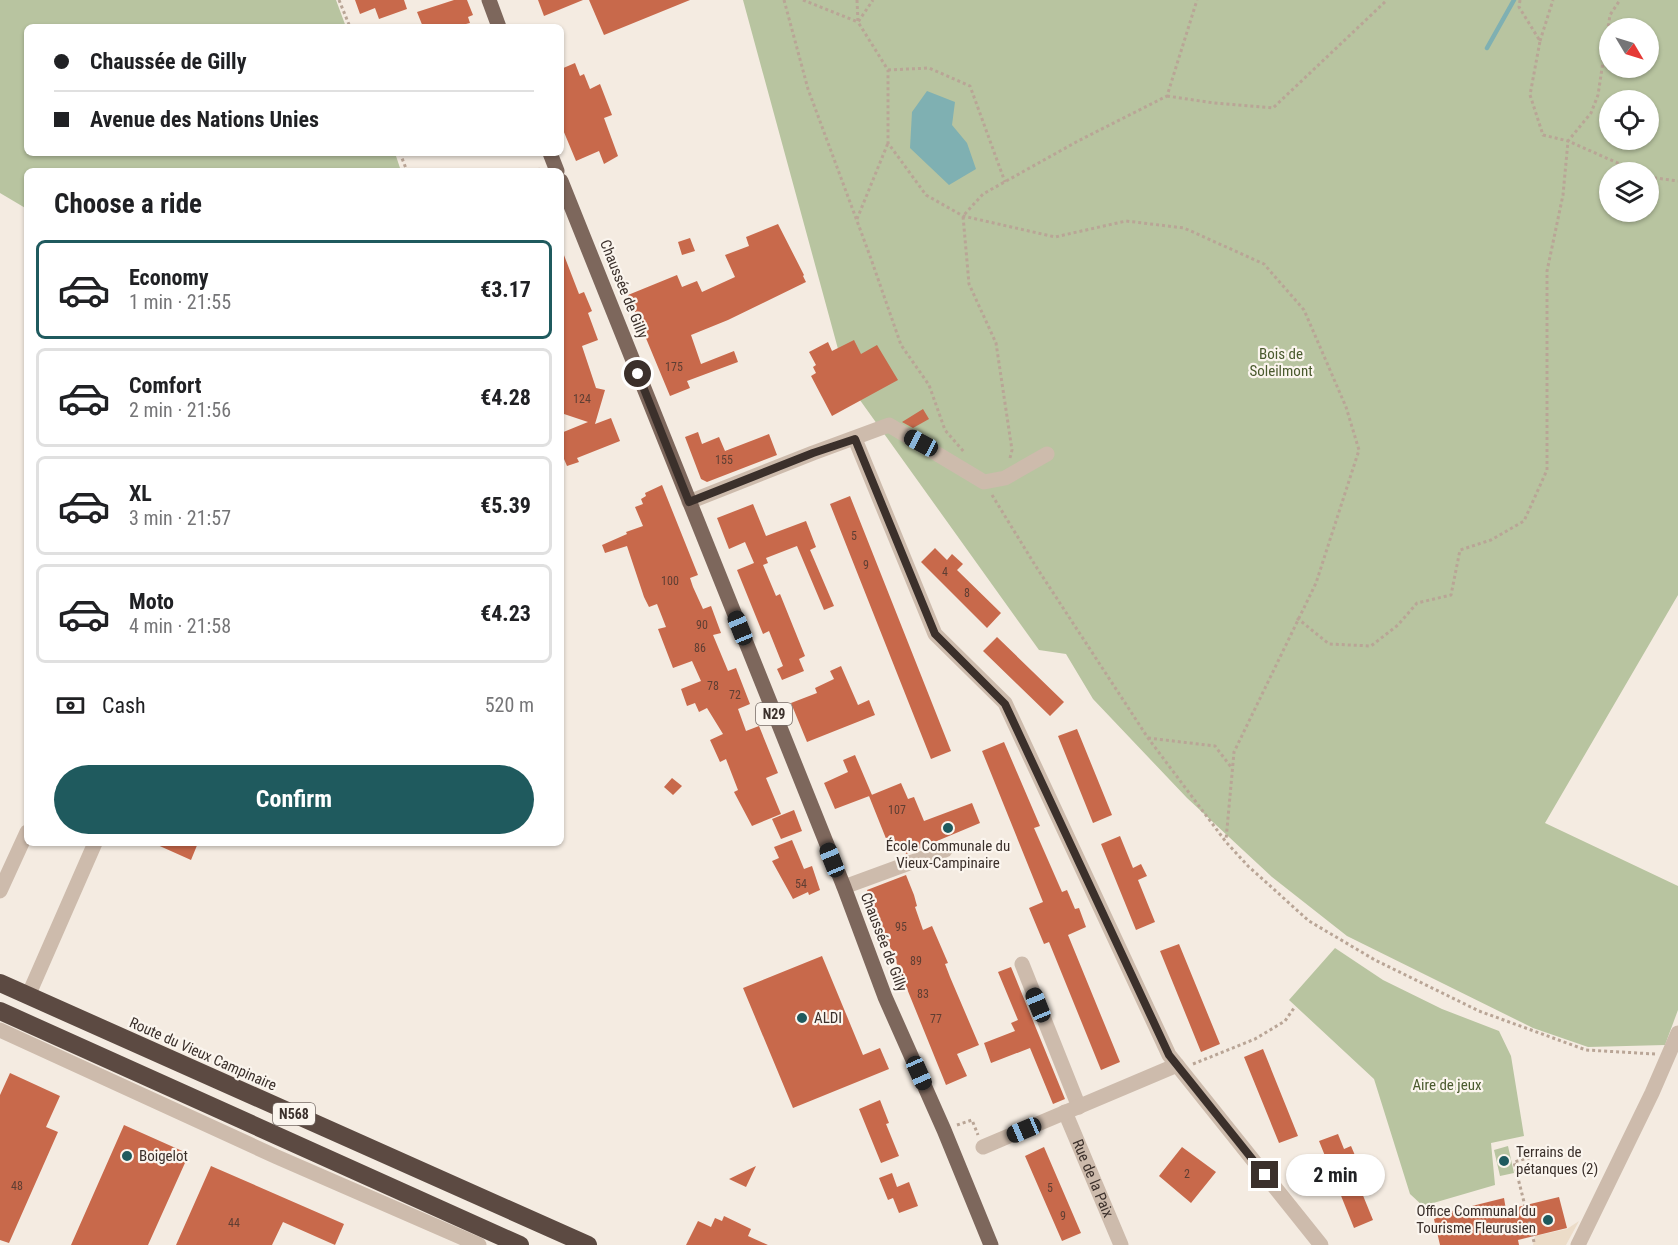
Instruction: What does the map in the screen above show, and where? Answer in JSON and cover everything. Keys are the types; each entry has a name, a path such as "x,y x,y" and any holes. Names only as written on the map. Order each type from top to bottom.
{"highway":[{"name":"Route du Vieux Campinaire","path":"0,983 588,1245"},
{"name":"N568","path":"0,1011 520,1245"}],"main road":[{"path":"489,0 498,24"},
{"name":"Chaussée de Gilly","path":"564,189 844,887 885,997 944,1130 991,1245"}],"street":[{"path":"689,502 889,425 984,482 1005,477 1047,454"},
{"path":"855,439 935,634 1005,704 1169,1055 1321,1245"},
{"path":"0,891 24,839"},
{"path":"28,996 94,846"},
{"path":"844,887 945,850"},
{"name":"Rue de la Paix","path":"1022,964 1120,1245"},
{"path":"0,1030 277,1157 479,1245"},
{"path":"1578,1245 1678,1033"},
{"path":"983,1147 1072,1109 1179,1068"}],"path":[{"path":"339,0 349,24"},
{"path":"784,0 808,89 901,345 929,385 945,430 966,454"},
{"path":"803,0 858,22"},
{"path":"857,0 858,22 888,70 888,143 857,219"},
{"path":"858,22 873,0"},
{"path":"1167,96 1197,0"},
{"path":"1005,477 1012,450 996,344 969,284 963,216 983,194 1078,141 1167,96 1273,108 1387,0"},
{"path":"1520,0 1519,7 1540,42"},
{"path":"1553,0 1540,42 1530,95 1543,135 1568,141 1615,162"},
{"path":"1298,618 1329,644 1371,646 1398,625 1417,603 1451,595 1460,550 1491,540 1524,521 1547,470 1547,271 1563,195 1568,141 1591,113 1598,95 1610,15 1620,0"},
{"path":"888,70 929,68 970,87 1005,182"},
{"path":"888,143 926,195 963,216 1054,237 1126,221 1184,228 1264,264 1304,310 1346,407 1359,450 1316,583 1234,752 1226,842"},
{"path":"1659,178 1678,181"},
{"path":"984,482 1035,565 1148,738 1226,842 1248,866 1310,921 1375,960 1479,1011 1586,1050 1669,1054"},
{"path":"1148,738 1215,746 1232,768"},
{"path":"1179,1068 1255,1039 1285,1021 1294,1008"},
{"path":"944,1130 972,1120 983,1147"},
{"path":"1534,1242 1514,1162 1548,1152"}],"green space":[{"path":"0,0 336,0 345,24 24,24 24,156 396,156 400,168 24,168 24,207 0,193"},
{"name":"Bois de Soleilmont","path":"743,0 1678,0 1678,595 1545,823 1678,886 1678,1010 1665,1045 1588,1047 1533,1028 1347,936 1272,877 1187,798 1093,699 1066,654 1039,650 847,382"},
{"name":"Aire de jeux","path":"1335,948 1383,980 1442,1009 1499,1031 1511,1056 1524,1136 1491,1143 1495,1185 1423,1206 1410,1194 1374,1079 1289,1000"},
{"name":"Terrains de pétanques (2)","path":"1508,1146 1514,1173 1500,1176 1494,1150"}],"shaded area":[{"path":"1579,1221 1566,1245 1533,1245 1535,1236 1567,1229"}],"water":[{"path":"927,91 955,102 952,125 967,143 976,169 949,185 910,148 912,112"}],"building":[{"path":"355,0 404,0 407,9 379,19 375,8 360,14"},
{"path":"454,0 467,0 473,15 468,17 470,23 466,24 422,24 417,12"},
{"path":"538,0 583,0 544,16"},
{"path":"589,0 690,0 604,35"},
{"path":"575,63 580,76 584,74 590,89 600,84 612,115 604,118 618,156 604,164 599,151 576,161 564,132 564,68"},
{"path":"778,224 806,282 728,320 691,335 701,364 734,351 738,362 687,381 690,388 670,396 628,295 677,275 682,287 697,281 702,292 735,277 725,255 749,246 746,237"},
{"path":"690,238 695,251 682,255 678,242"},
{"path":"564,255 579,294 584,292 592,311 588,313 598,340 582,346 596,388 605,390 595,424 611,418 620,441 577,458 579,462 567,466 564,459 564,432 588,422 564,414"},
{"path":"854,340 861,354 877,345 898,380 832,416 811,376 816,373 813,367 816,365 809,352 828,342 832,351"},
{"path":"923,409 929,419 913,428 902,422"},
{"path":"698,432 702,444 719,437 725,451 769,434 777,455 707,482 701,479 685,437"},
{"path":"662,485 698,575 690,578 693,587 703,609 711,606 721,633 713,635 728,671 736,668 750,704 738,709 746,731 759,726 778,773 766,778 781,814 752,826 734,792 738,790 726,759 720,762 710,740 723,734 707,708 699,712 695,703 687,706 681,689 701,681 692,661 673,668 658,629 666,627 657,604 649,607 644,597 627,546 605,553 602,545 643,526 635,507 643,504 641,499 646,496 645,493"},
{"path":"850,496 951,751 931,759 830,504"},
{"path":"753,504 766,536 806,521 816,547 810,550 834,606 824,610 797,546 766,558 768,563 763,565 776,596 780,594 805,656 799,659 804,671 782,680 777,669 783,666 769,631 763,634 737,570 754,563 745,542 729,549 717,518"},
{"path":"935,548 947,560 952,554 963,564 957,570 1001,613 987,628 921,562"},
{"path":"997,637 1064,702 1050,716 983,651"},
{"path":"841,666 858,705 869,700 875,715 807,742 791,703 817,693 815,688 834,679 830,671"},
{"path":"1077,729 1112,815 1093,823 1058,736"},
{"path":"1004,742 1040,826 1034,828 1062,892 1067,890 1075,909 1079,908 1086,927 1068,935 1120,1062 1101,1070 1049,942 1044,944 1029,908 1043,902 982,751"},
{"path":"855,755 872,795 835,809 824,783 848,772 843,760"},
{"path":"672,778 682,786 673,795 664,787"},
{"path":"901,783 908,799 914,797 924,821 972,803 980,823 906,854 902,841 889,846 869,796"},
{"path":"794,810 802,831 781,839 772,819"},
{"path":"1120,836 1133,868 1141,864 1147,876 1138,880 1155,922 1136,930 1101,844"},
{"path":"792,840 804,869 812,866 820,890 809,895 808,892 793,899 772,861 779,858 774,847"},
{"path":"160,846 197,846 191,860"},
{"path":"906,875 923,930 932,926 948,963 945,964 950,977 979,1045 957,1054 967,1076 946,1085 867,890"},
{"path":"1179,944 1220,1044 1201,1052 1160,951"},
{"name":"ALDI","path":"822,956 863,1055 880,1048 889,1069 793,1108 743,988"},
{"path":"1011,967 1065,1099 1053,1104 1030,1048 991,1063 984,1043 1015,1031 1011,1023 1018,1020 998,972"},
{"path":"1263,1049 1298,1136 1279,1143 1244,1057"},
{"path":"10,1073 60,1096 46,1127 58,1132 9,1243 0,1240 0,1095"},
{"path":"880,1100 889,1123 886,1124 899,1156 881,1163 859,1109"},
{"path":"124,1125 189,1154 148,1245 71,1245"},
{"path":"1338,1134 1344,1149 1351,1146 1357,1160 1354,1161 1353,1171 1373,1220 1354,1228 1319,1141"},
{"path":"1044,1147 1081,1233 1062,1241 1025,1156"},
{"path":"1182,1147 1216,1172 1191,1203 1159,1176"},
{"path":"211,1166 344,1224 335,1245 283,1222 272,1245 176,1245"},
{"path":"756,1166 746,1187 729,1179"},
{"path":"892,1173 897,1187 909,1182 918,1206 899,1213 893,1198 888,1200 879,1178"},
{"path":"1559,1197 1567,1228 1518,1240 1519,1245 1440,1245 1434,1219 1441,1216 1440,1214 1504,1198 1506,1210"},
{"path":"724,1216 751,1229 748,1236 768,1245 686,1245 698,1221 711,1227 715,1218 722,1221"}],"waterway":[{"path":"1487,48 1514,0"}],"place":[{"name":"École Communale du Vieux-Campinaire","path":"948,828"},
{"name":"ALDI","path":"802,1018"},
{"name":"Boigelot","path":"127,1156"},
{"name":"Terrains de pétanques (2)","path":"1504,1161"},
{"name":"Office Communal du Tourisme Fleurusien","path":"1548,1220"}],"route":[{"path":"638,374 689,502 813,453 855,439 935,634 1005,704 1169,1055 1265,1175"}]}
